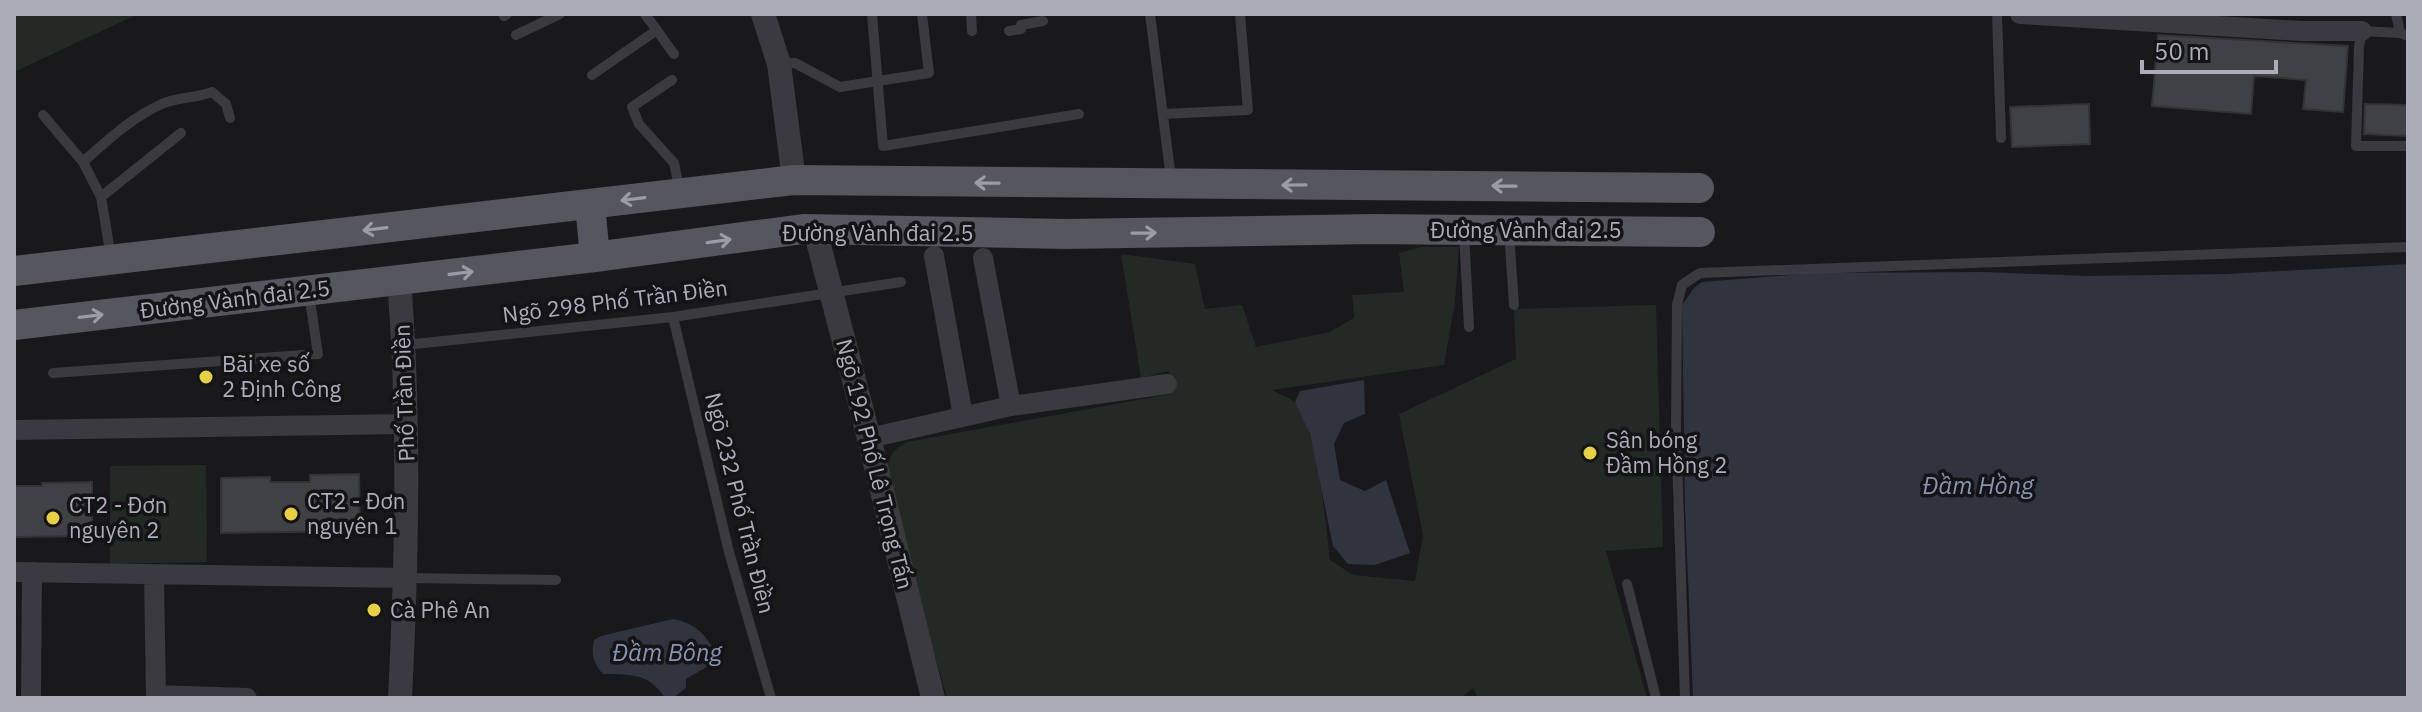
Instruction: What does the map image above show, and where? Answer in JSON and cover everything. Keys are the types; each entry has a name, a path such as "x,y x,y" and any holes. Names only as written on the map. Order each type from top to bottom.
{"main road":[{"name":"Đường Vành đai 2.5","path":"14,271 794,180 1699,188"},
{"path":"1065,183 1066,234"},
{"path":"1582,188 1586,230"},
{"path":"590,204 595,257"},
{"name":"Đường Vành đai 2.5","path":"14,325 595,257 803,229 1066,234 1464,230 1700,232"}],"street":[{"path":"763,14 779,64 794,180"},
{"path":"2020,14 2302,22 2362,31"},
{"name":"Ngõ 192 Phố Lê Trọng Tấn","path":"815,230 933,698"},
{"path":"934,256 963,416"},
{"path":"983,258 1011,406"},
{"name":"Phố Trần Điền","path":"399,280 407,424 406,578 400,698"},
{"path":"869,438 1011,406 1167,384"},
{"path":"14,430 407,424"},
{"path":"31,698 23,572 406,578"},
{"path":"154,575 156,697 247,698"}],"lane":[{"path":"516,35 560,14"},
{"path":"645,14 674,54"},
{"path":"872,14 883,146 1079,114"},
{"path":"779,64 795,63 840,87 929,73 922,14"},
{"path":"971,14 972,31"},
{"path":"1150,14 1172,184"},
{"path":"1163,114 1248,110 1240,14"},
{"path":"1997,14 2001,138"},
{"path":"2396,14 2404,35 2362,31 2356,146 2408,146"},
{"path":"1009,31 1021,29 1020,19 1043,21"},
{"path":"592,75 657,30"},
{"path":"672,80 632,107 639,124 674,163 680,194"},
{"path":"83,162 130,120 184,97 196,98 212,92 226,104 230,118"},
{"path":"43,115 83,162 101,197 112,260"},
{"path":"101,197 181,133"},
{"path":"1464,230 1469,327"},
{"path":"1509,230 1514,305"},
{"path":"1685,698 1676,429 1677,305 1682,285 1700,273 2408,247"},
{"name":"Ngõ 298 Phố Trần Điền","path":"405,345 673,317 901,282"},
{"path":"53,373 318,354 309,291"},
{"name":"Ngõ 232 Phố Trần Điền","path":"673,317 729,552 771,698"},
{"path":"406,578 556,580"},
{"path":"1627,584 1656,698"}],"shaded area":[{"path":"14,14 138,14 14,72"},
{"path":"1421,247 1459,247 1455,302 1444,365 1272,390 1294,402 1309,431 1319,476 1330,560 1353,575 1415,581 1423,535 1399,414 1516,359 1514,309 1656,305 1663,547 1606,551 1647,698 1477,698 1474,688 1460,698 947,698 886,484 888,465 896,450 907,442 1171,394 1169,371 1141,378 1121,254 1195,264 1205,309 1242,305 1256,347 1330,332 1354,318 1352,295 1404,292 1399,253"},
{"path":"206,465 207,562 110,564 110,466"}],"water":[{"name":"Đầm Hồng","path":"2408,264 2408,698 1693,698 1685,507 1682,305 1702,282 1815,273 2226,274"},
{"path":"1364,380 1365,414 1344,423 1334,444 1340,480 1365,491 1386,480 1410,553 1375,565 1348,564 1333,546 1310,434 1295,402 1300,391"},
{"name":"Đầm Bông","path":"673,619 698,630 715,652 710,665 686,679 686,688 673,698 665,698 645,679 603,674 597,666 593,654 594,640"}],"building":[{"path":"2158,35 2348,46 2343,112 2303,109 2306,80 2254,76 2251,114 2152,106"},
{"path":"2089,104 2090,144 2012,147 2010,107"},
{"path":"2365,104 2408,105 2408,136 2364,134"},
{"name":"CT2 - Đơn nguyên 1","path":"359,474 360,531 221,533 221,478 270,477 270,482 310,482 310,475"},
{"name":"CT2 - Đơn nguyên 2","path":"92,482 92,536 14,537 14,486"}],"place":[{"name":"Bãi xe số 2 Định Công","path":"206,377"},
{"name":"Sân bóng Đầm Hồng 2","path":"1590,453"},
{"name":"CT2 - Đơn nguyên 1","path":"291,514"},
{"name":"CT2 - Đơn nguyên 2","path":"53,518"},
{"name":"Cà Phê An","path":"374,610"}]}
